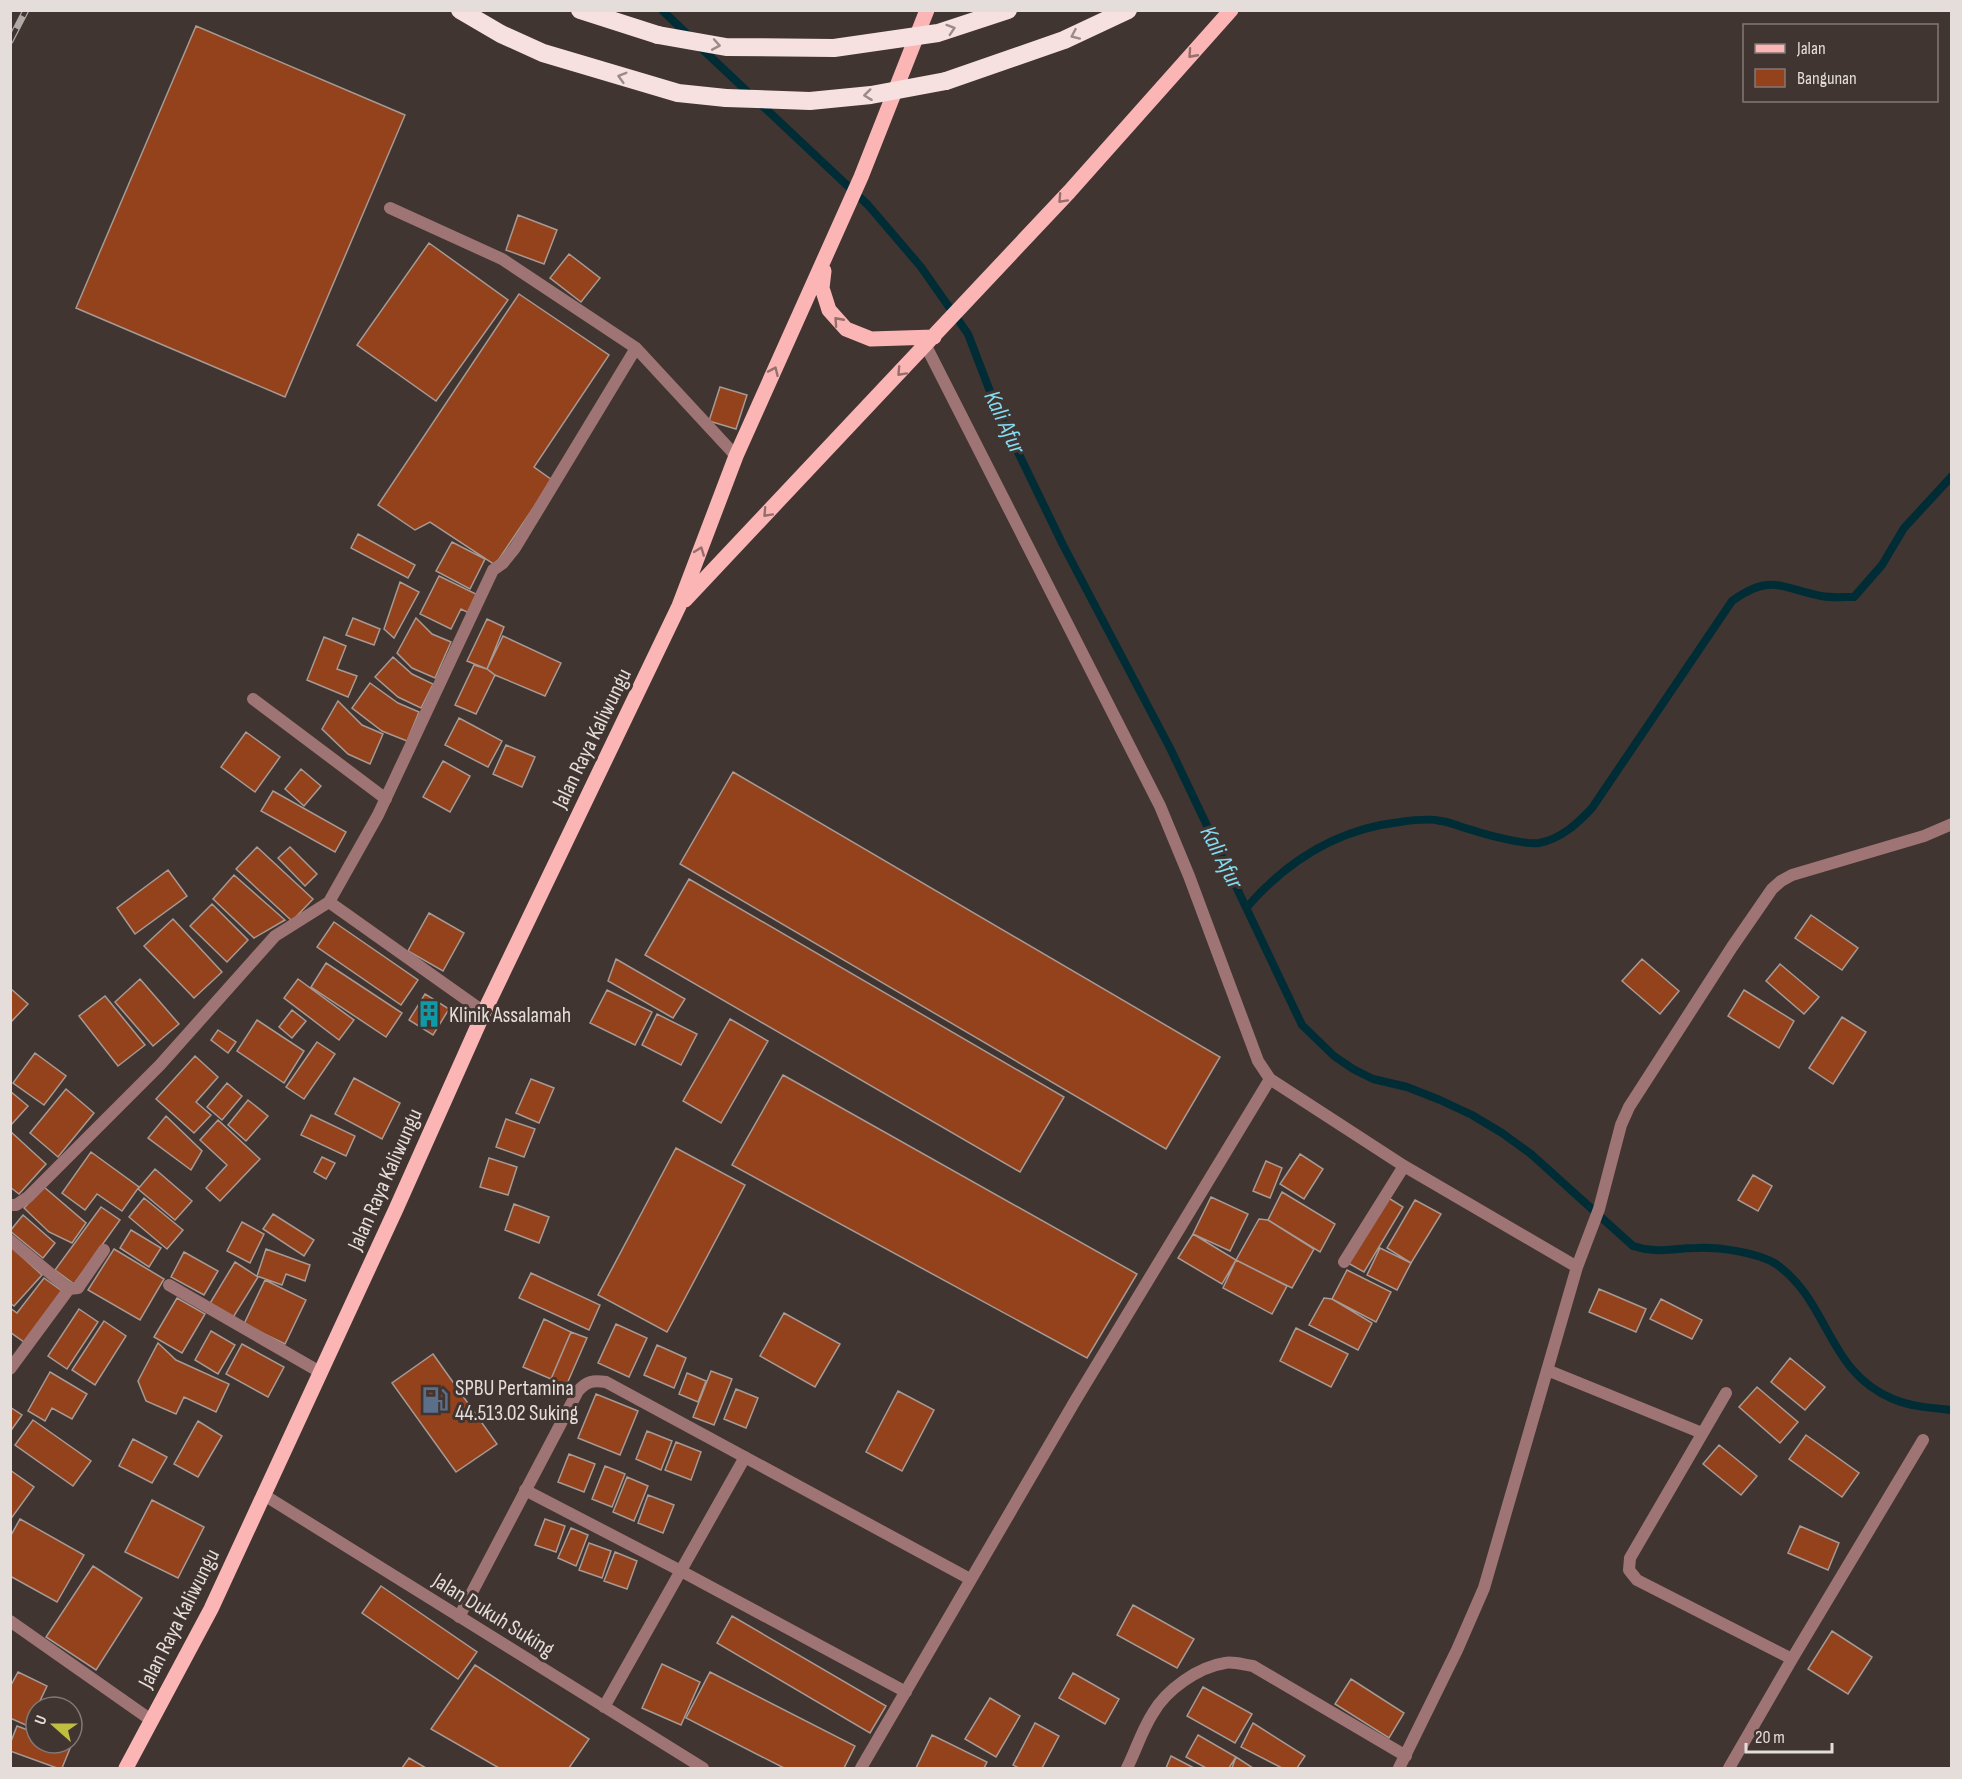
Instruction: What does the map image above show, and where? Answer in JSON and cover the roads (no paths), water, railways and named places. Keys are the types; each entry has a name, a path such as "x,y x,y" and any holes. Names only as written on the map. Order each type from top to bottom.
{"highway":[{"path":"460,10 501,34 543,53 678,93 726,98 810,101 871,95 946,81 1064,40 1128,10"},
{"path":"580,10 658,34 726,47 834,48 938,33 1008,10"}],"main road":[{"path":"680,606 736,456 844,217 927,10"},
{"path":"680,606 1069,192 1231,10"},
{"path":"825,256 822,288 828,310 846,329 871,339 933,337"},
{"name":"Jalan Raya Kaliwungu","path":"126,1768 211,1609 396,1209 484,1012 680,606"}],"street":[{"path":"390,208 502,259 636,348 736,456"},
{"path":"933,337 1160,806 1189,876 1258,1060 1270,1079 1404,1166 1577,1267"},
{"path":"10,1206 28,1197 160,1065 275,936 329,902 386,799 494,570 515,548 636,348"},
{"path":"253,699 386,799"},
{"path":"1400,1768 1484,1588 1577,1267 1599,1209 1629,1107 1732,946 1772,889 1782,880 1792,875 1924,836 1952,824"},
{"path":"329,902 484,1012"},
{"path":"861,1768 1075,1401 1270,1079"},
{"path":"1344,1262 1404,1166"},
{"path":"10,1240 69,1289 78,1288 104,1250"},
{"path":"169,1285 320,1372"},
{"path":"10,1369 69,1289"},
{"path":"1547,1370 1702,1433"},
{"path":"459,1617 578,1391 592,1380 606,1382 970,1579"},
{"path":"1726,1393 1630,1558 1629,1570 1637,1580 1792,1659"},
{"path":"1729,1768 1923,1440"},
{"path":"604,1707 745,1457"},
{"path":"525,1490 681,1570 906,1692"},
{"name":"Jalan Dukuh Suking","path":"264,1495 703,1768"},
{"path":"10,1621 151,1720"},
{"path":"1127,1768 1153,1712 1168,1695 1185,1680 1205,1669 1226,1662 1252,1666 1406,1756"}],"waterway":[{"name":"Kali Afur","path":"662,10 690,37"},
{"name":"Kali Afur","path":"699,46 868,205 921,267 968,334 996,407 1063,545 1170,748 1302,1025 1334,1056 1353,1069 1373,1079 1407,1087 1440,1100 1502,1133 1531,1154 1633,1246 1657,1250 1726,1249 1759,1256 1776,1264 1808,1297 1841,1354 1854,1372 1871,1387 1907,1404 1952,1410"},
{"path":"1247,907 1279,875 1315,850 1335,840 1377,826 1415,820 1436,820 1496,837 1533,843 1547,841 1562,834 1592,808 1732,601 1745,592 1766,585 1776,585 1825,597 1854,597 1882,565 1904,528 1952,476"}],"railway":[{"path":"10,41 26,10"}],"place":[{"name":"Klinik Assalamah","path":"429,1014"},
{"name":"SPBU Pertamina 44.513.02 Suking","path":"435,1400"}]}
